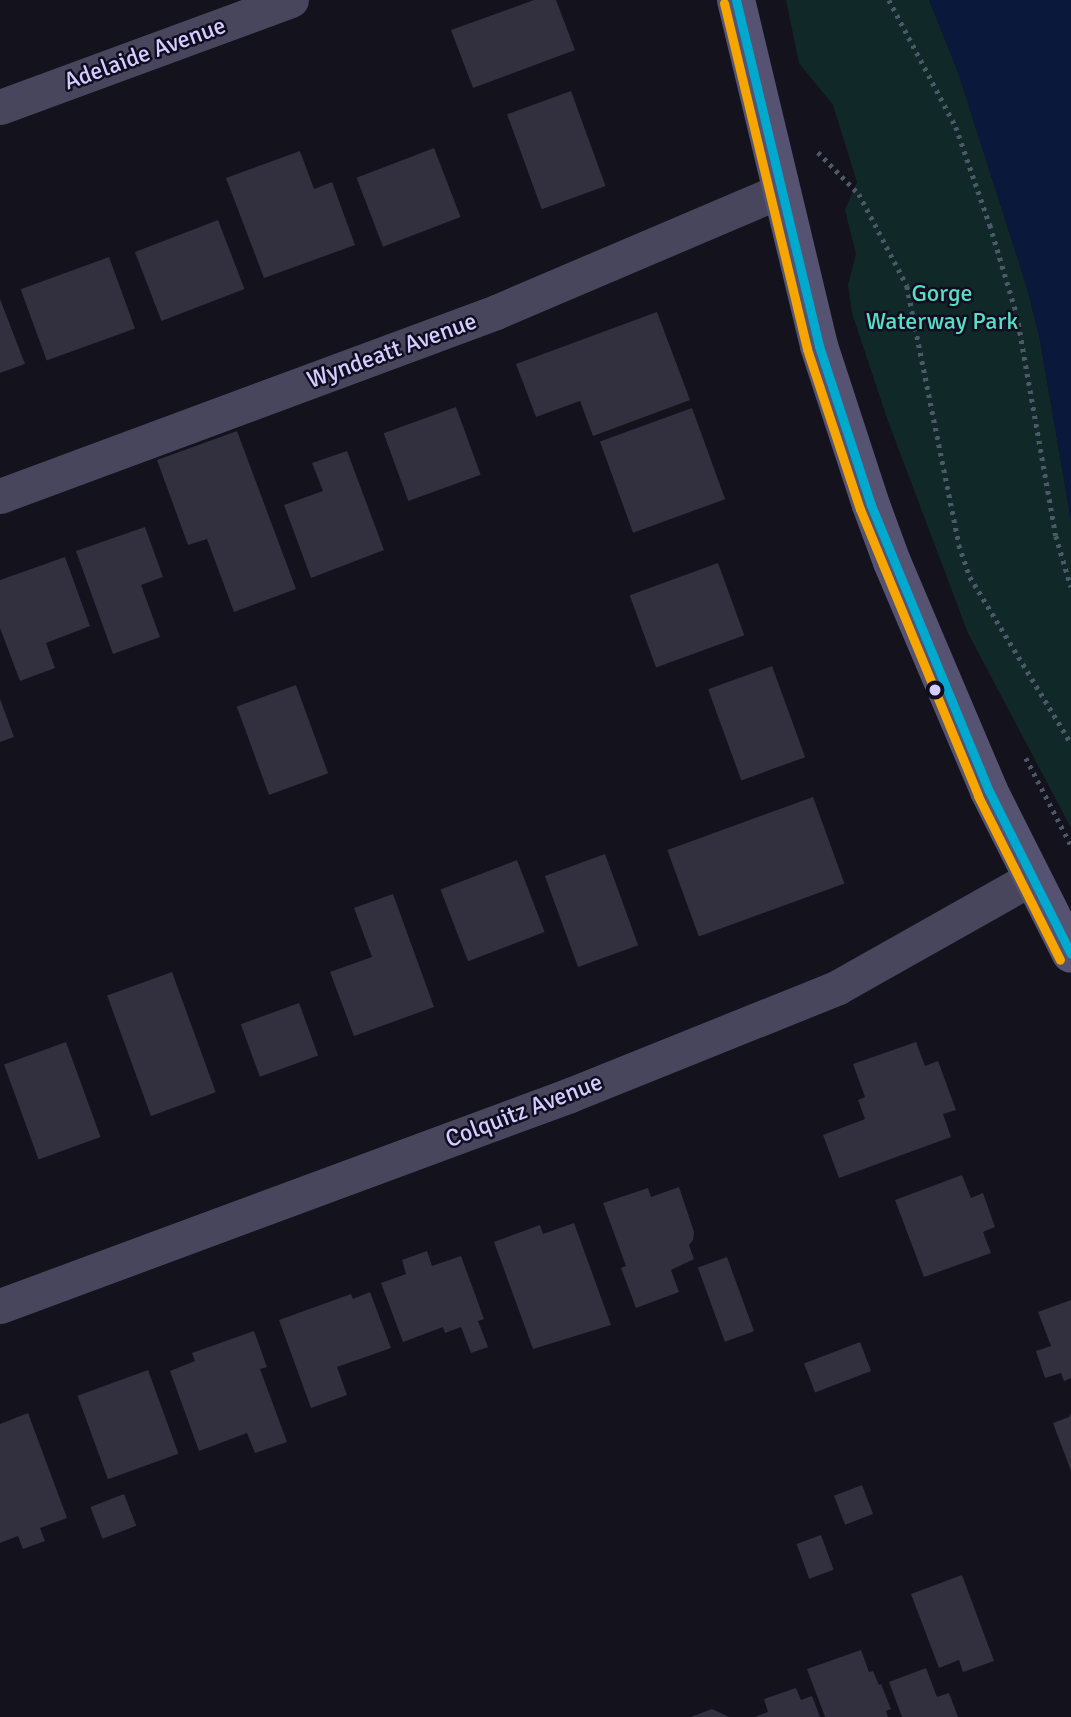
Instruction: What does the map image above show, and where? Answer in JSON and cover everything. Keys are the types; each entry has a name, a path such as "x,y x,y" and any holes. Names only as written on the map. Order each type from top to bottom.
{"main road":[{"path":"736,0 779,191 819,346 892,562 989,791 1030,879 1071,954"}],"street":[{"name":"Adelaide Avenue","path":"0,107 291,0"},
{"name":"Wyndeatt Avenue","path":"0,496 496,312 779,191"},
{"name":"Colquitz Avenue","path":"0,1306 570,1095 838,987 1030,879"}],"path":[{"path":"889,0 956,127 994,238 1017,315 1056,536 1071,587"},
{"path":"812,146 859,194 907,286 959,545 967,566 1071,743"},
{"path":"1021,749 1071,845"}],"green space":[{"name":"Gorge Waterway Park","path":"786,0 929,0 958,72 1027,288 1040,340 1071,521 1071,828 968,633 888,421 852,313 848,285 856,254 845,210 857,182 833,105 799,63"}],"water":[{"path":"929,0 1071,0 1071,521 1040,340 1027,288 958,72"}],"building":[{"path":"534,0 556,0 575,50 473,88 451,30"},
{"path":"571,91 606,186 542,209 507,114"},
{"path":"434,148 461,217 383,247 357,178"},
{"path":"300,151 314,189 332,182 355,245 264,278 226,178"},
{"path":"218,220 245,289 161,321 135,252"},
{"path":"109,257 135,328 47,361 21,289"},
{"path":"0,299 25,364 0,373"},
{"path":"657,312 690,400 593,436 580,401 536,417 516,364"},
{"path":"456,407 481,475 408,501 384,433"},
{"path":"692,408 725,499 633,533 600,442"},
{"path":"237,431 296,589 234,612 207,539 188,545 157,460"},
{"path":"347,451 384,550 311,578 284,505 323,491 312,463"},
{"path":"145,527 163,577 141,585 160,637 113,654 76,551"},
{"path":"65,557 90,626 46,643 55,668 20,681 0,628 0,580"},
{"path":"718,563 744,635 656,668 630,595"},
{"path":"772,666 805,757 741,780 708,689"},
{"path":"296,685 328,773 269,795 237,707"},
{"path":"0,699 14,737 0,742"},
{"path":"813,797 844,883 699,936 667,850"},
{"path":"605,854 638,945 578,967 545,876"},
{"path":"517,860 545,932 468,961 440,889"},
{"path":"393,894 434,1007 354,1036 330,972 372,957 354,908"},
{"path":"172,972 216,1092 151,1116 107,996"},
{"path":"299,1003 318,1056 260,1077 241,1024"},
{"path":"66,1042 101,1137 39,1159 4,1065"},
{"path":"916,1042 925,1066 938,1061 956,1110 943,1114 951,1137 839,1178 823,1135 865,1119 858,1100 865,1097 853,1064"},
{"path":"962,1175 971,1198 983,1193 995,1227 983,1232 991,1253 924,1277 895,1200"},
{"path":"679,1187 694,1232 689,1245 694,1259 671,1270 679,1292 636,1308 621,1268 626,1266 603,1203 648,1188 651,1197"},
{"path":"574,1223 611,1325 533,1349 494,1242 540,1225 543,1234"},
{"path":"427,1251 432,1266 461,1256 484,1319 478,1321 488,1347 471,1353 461,1327 445,1333 443,1327 403,1342 381,1283 406,1274 402,1260"},
{"path":"727,1257 754,1331 725,1342 698,1268"},
{"path":"370,1292 391,1348 337,1367 347,1395 311,1408 279,1320 351,1294 353,1299"},
{"path":"1071,1300 1071,1378 1064,1381 1061,1373 1045,1378 1036,1351 1051,1346 1038,1312"},
{"path":"254,1331 267,1367 260,1369 287,1442 255,1453 247,1433 199,1451 170,1371 195,1361 192,1353"},
{"path":"860,1342 871,1371 815,1392 804,1364"},
{"path":"148,1370 178,1454 108,1479 78,1396"},
{"path":"28,1413 67,1518 40,1528 45,1541 23,1549 18,1536 0,1543 0,1424"},
{"path":"1071,1413 1071,1471 1053,1423 1069,1417"},
{"path":"862,1485 873,1514 845,1525 834,1496"},
{"path":"124,1494 136,1526 103,1539 90,1507"},
{"path":"821,1535 834,1570 809,1579 797,1544"},
{"path":"962,1575 994,1661 963,1672 959,1660 939,1668 911,1594"},
{"path":"861,1650 869,1672 873,1671 879,1685 881,1684 891,1709 886,1711 888,1717 825,1717 807,1669"},
{"path":"926,1668 937,1697 949,1693 958,1717 902,1717 889,1682"},
{"path":"796,1688 801,1700 812,1696 820,1717 755,1717 768,1712 764,1699"},
{"path":"712,1709 729,1717 691,1717"}],"transit line":[{"path":"736,0 819,346 871,505 989,791 1071,954"},
{"path":"724,3 807,349 860,509 978,796 1060,960"}]}
